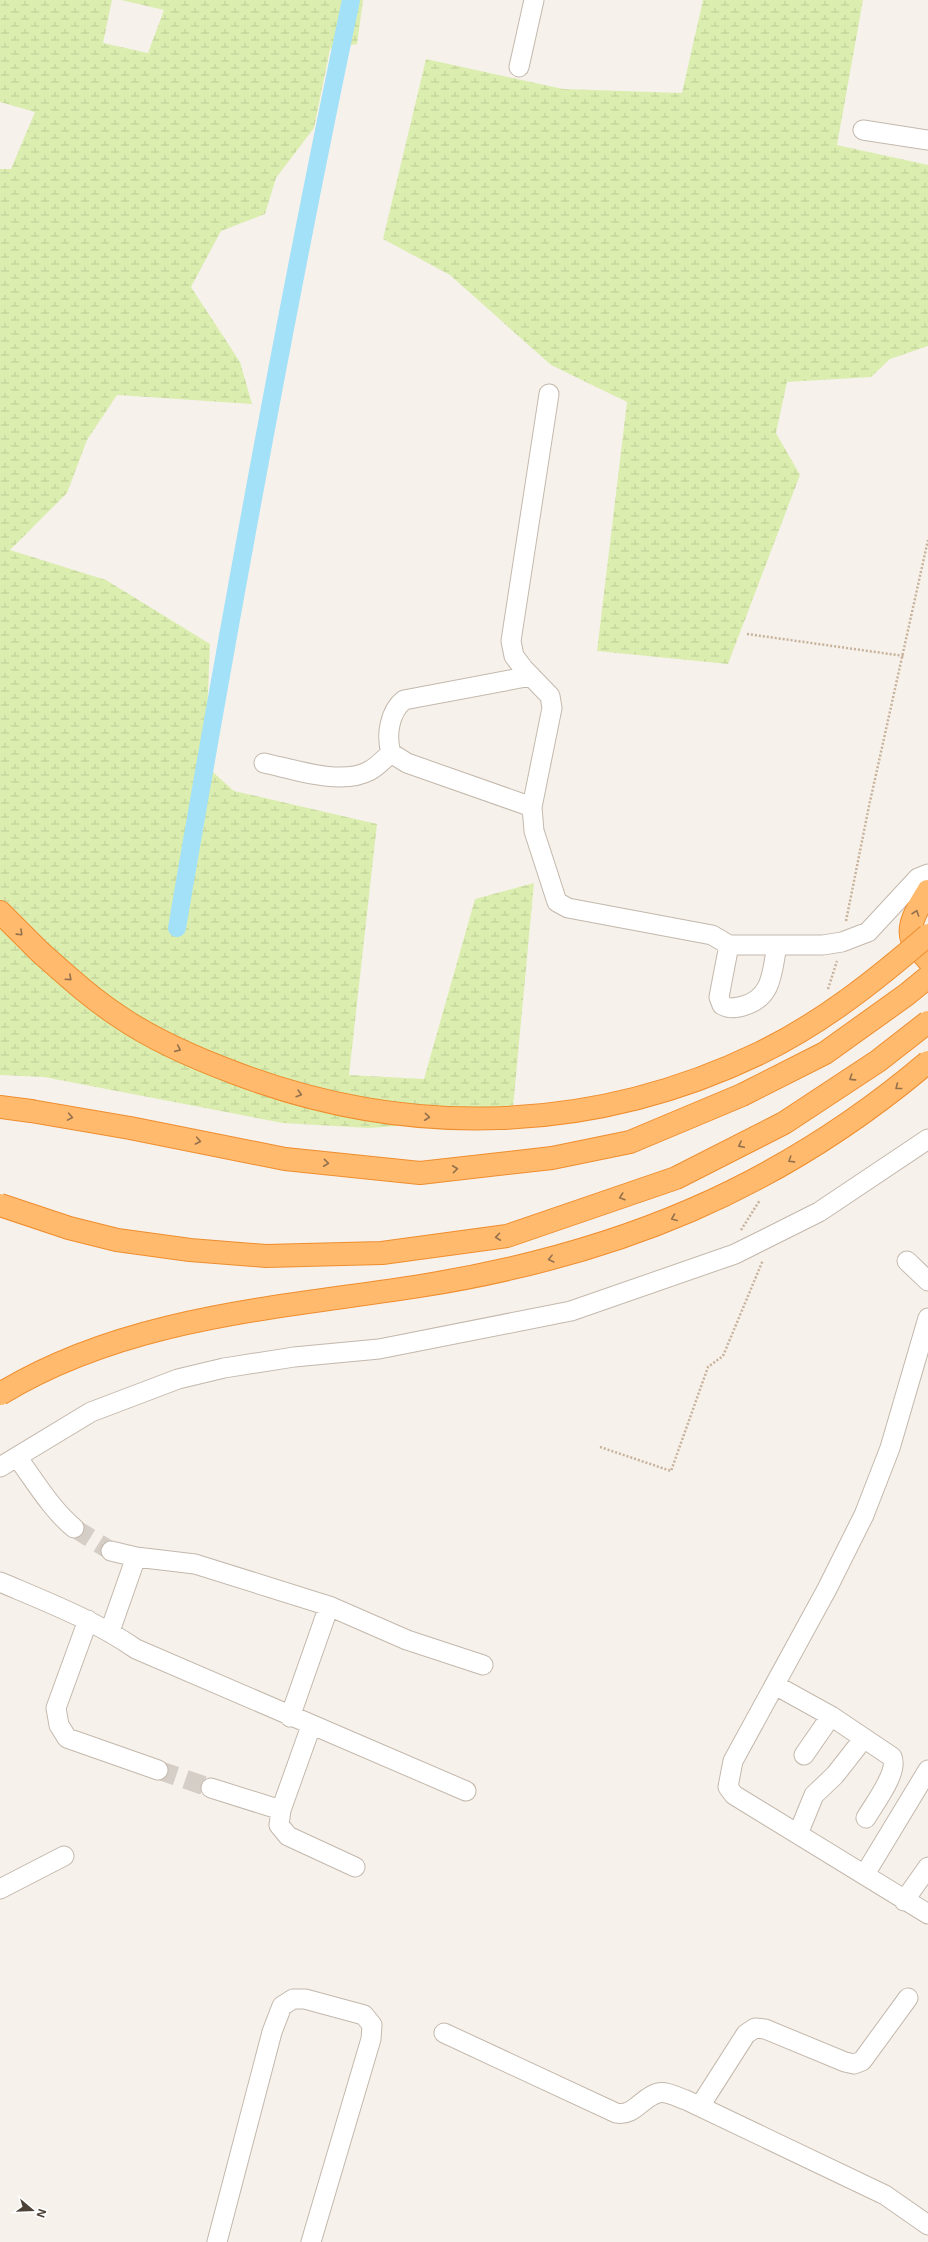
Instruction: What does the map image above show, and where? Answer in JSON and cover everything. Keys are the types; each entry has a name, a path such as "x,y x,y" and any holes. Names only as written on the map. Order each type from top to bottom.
{"highway":[{"path":"928,892 916,910 912,939 928,960"},
{"path":"0,912 78,987 121,1018 167,1044 265,1084 323,1101 380,1113 439,1119 498,1119 550,1115 605,1106 705,1078 761,1053 821,1019 879,977 928,935"},
{"path":"0,1107 130,1128 285,1159 420,1173 552,1158 630,1142 742,1095 825,1053 906,995 928,977"},
{"path":"0,1205 69,1228 117,1240 190,1250 266,1256 382,1253 507,1236 683,1175 784,1123 878,1061 928,1022"},
{"path":"0,1394 24,1379 78,1355 178,1325 247,1310 421,1285 502,1271 574,1253 639,1232 706,1205 773,1171 836,1131 898,1088 928,1062"}],"street":[{"path":"519,67 534,0"},
{"path":"863,130 928,140"},
{"path":"548,394 511,641 514,656 550,696 552,708 532,807 534,831 557,902 568,908 700,932 712,935 729,945 823,945 842,942 868,932 918,878 928,874"},
{"path":"531,676 404,700 396,707 391,720 388,743 391,753 407,763 532,807"},
{"path":"264,763 333,777 356,775 370,771 391,753"},
{"path":"729,945 720,997 722,1005 732,1008 753,1003 764,994 770,981 777,945"},
{"path":"0,1467 91,1412 178,1379 224,1368 294,1357 379,1349 571,1310 735,1254 819,1212 928,1139"},
{"path":"907,1261 928,1281"},
{"path":"928,1318 890,1448 864,1515 827,1589 733,1762 728,1787 734,1795 864,1874 904,1901 928,1914"},
{"path":"17,1456 47,1498 64,1519 74,1528"},
{"path":"111,1551 136,1557 195,1564 329,1606 407,1640 484,1665"},
{"path":"110,1631 136,1557"},
{"path":"0,1582 88,1620 110,1631 136,1649 290,1717 466,1791"},
{"path":"290,1717 329,1606"},
{"path":"88,1620 56,1708 59,1725 67,1738 158,1770"},
{"path":"775,1685 831,1716 892,1757 894,1763 891,1776 866,1818"},
{"path":"804,1756 831,1716"},
{"path":"311,1726 281,1810 279,1824 288,1836 355,1867"},
{"path":"798,1834 814,1795 835,1775 864,1738"},
{"path":"864,1874 928,1770"},
{"path":"211,1788 281,1810"},
{"path":"0,1889 64,1856"},
{"path":"904,1901 928,1867"},
{"path":"700,2106 746,2034 755,2028 765,2029 844,2062 854,2064 862,2061 908,1998"},
{"path":"218,2242 272,2032 282,2006 294,1999 306,1999 364,2015 372,2024 371,2039 312,2242"},
{"path":"444,2033 623,2114 635,2109 657,2093 665,2093 700,2106 885,2195 928,2225"}],"path":[{"path":"842,942 869,806 904,656 928,540"},
{"path":"747,634 904,656"},
{"path":"600,1447 671,1471 708,1367 724,1356 773,1235"}],"green space":[{"path":"0,0 112,0 103,43 148,53 164,10 121,0 363,0 357,44 330,49 314,128 276,178 265,214 221,231 191,287 240,362 252,404 117,395 87,440 67,493 10,550 106,580 210,644 205,765 234,791 377,824 349,1075 424,1079 475,899 534,883 512,1118 369,1128 283,1123 44,1077 0,1075 0,169 11,169 35,112 0,102"},
{"path":"703,0 863,0 837,145 928,165 928,346 890,359 871,377 787,382 776,433 800,475 728,664 597,651 627,402 551,365 450,275 383,239 426,59 563,89 682,93"}],"waterway":[{"path":"177,928 217,695 281,347 351,0"}],"tunnel":[{"path":"74,1528 111,1551"},
{"path":"158,1770 211,1788"}]}
